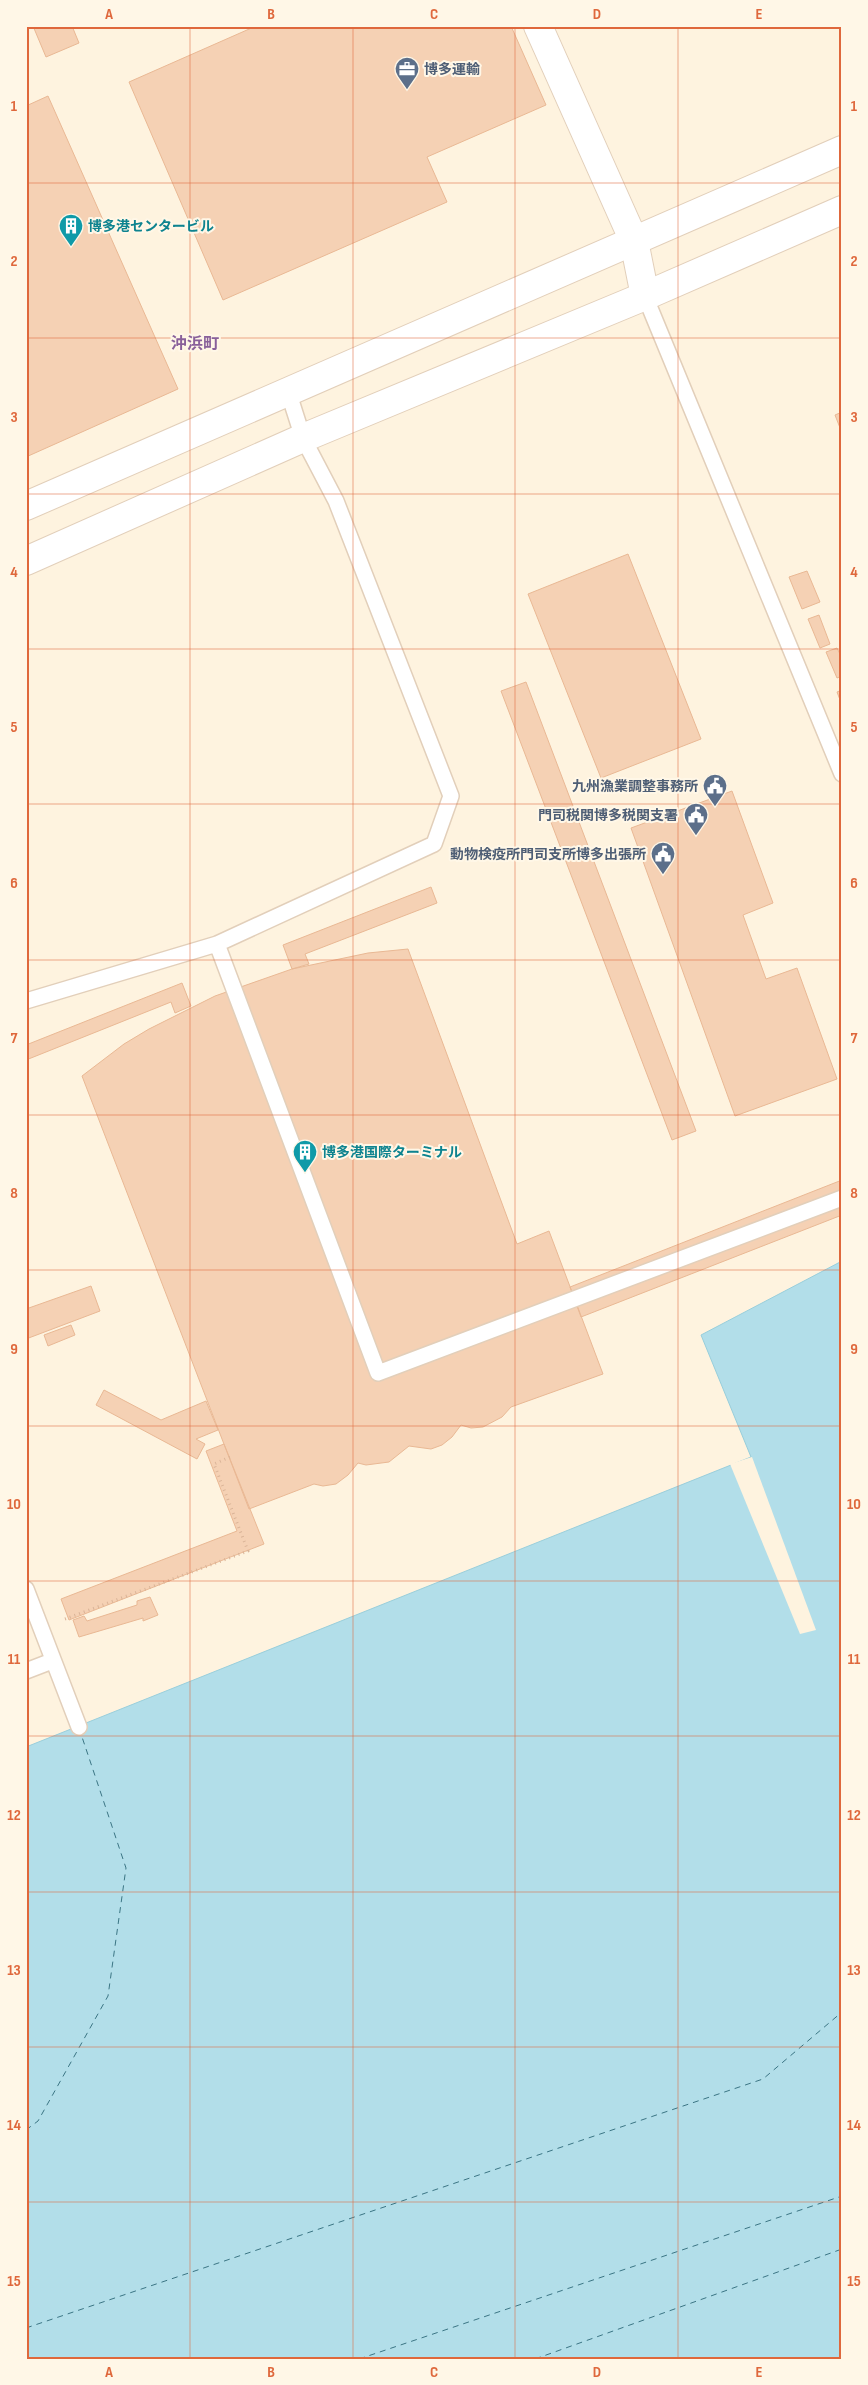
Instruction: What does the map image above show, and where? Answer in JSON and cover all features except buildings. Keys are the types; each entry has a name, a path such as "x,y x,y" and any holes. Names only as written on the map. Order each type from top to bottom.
{"street":[{"path":"538,26 634,241 645,296"},
{"path":"26,506 842,150"},
{"path":"26,561 303,438 645,296 842,210"}],"lane":[{"path":"645,296 842,774"},
{"path":"26,1001 217,944 434,844 451,796 336,501 303,438 288,391"},
{"path":"217,944 378,1373 842,1198"},
{"path":"26,1589 52,1661 79,1727"},
{"path":"26,1671 52,1661"}],"path":[{"path":"61,1620 248,1551 214,1464 230,1458"}],"water":[{"path":"842,1261 842,2359 26,2359 26,1747 751,1457 701,1335"}],"pier":[{"path":"752,1457 816,1630 800,1634 730,1464"}],"ferry route":[{"path":"26,2130 38,2121 108,1996 126,1868 81,1734"},
{"path":"26,2328 763,2079 842,2012"},
{"path":"359,2359 842,2196"},
{"path":"535,2359 842,2249"}],"place":[{"name":"博多運輸","path":"407,90"},
{"name":"博多港センタービル","path":"71,247"},
{"name":"九州漁業調整事務所","path":"715,807"},
{"name":"門司税関博多税関支署","path":"696,836"},
{"name":"動物検疫所門司支所博多出張所","path":"663,875"},
{"name":"博多港国際ターミナル","path":"305,1173"}],"district":[{"name":"沖浜町","path":"195,344"}]}
